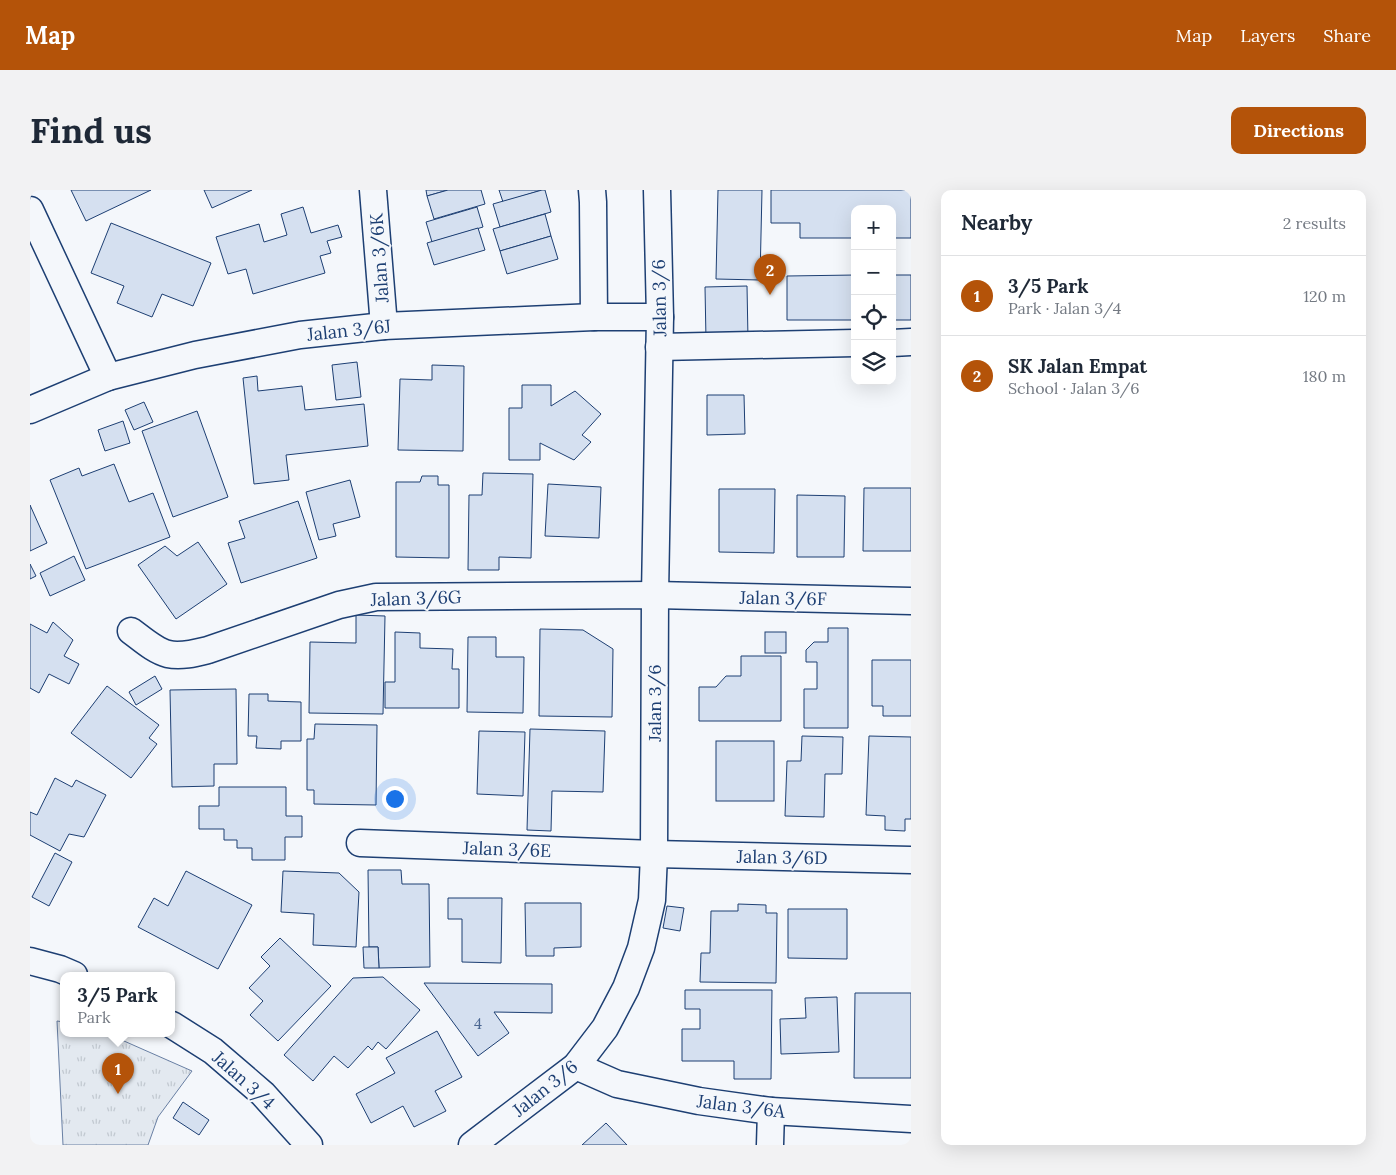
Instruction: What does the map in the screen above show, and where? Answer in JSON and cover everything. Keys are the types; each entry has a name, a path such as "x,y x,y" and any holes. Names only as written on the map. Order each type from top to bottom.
{"street":[{"name":"Jalan 3/6K","path":"373,190 384,326"},
{"path":"592,190 594,317"},
{"name":"Jalan 3/6","path":"472,1145 576,1066 605,1028 626,988 641,948 652,900 660,317 656,190"},
{"path":"30,210 108,377"},
{"name":"Jalan 3/6J","path":"30,410 108,377 195,355 300,335 384,326 594,317 660,317"},
{"path":"896,343 911,342"},
{"path":"659,347 851,343"},
{"name":"Jalan 3/6F","path":"655,595 911,601"},
{"name":"Jalan 3/6G","path":"131,631 158,650 168,654 182,655 208,650 339,605 376,597 655,595"},
{"name":"Jalan 3/6E","path":"360,844 654,854"},
{"name":"Jalan 3/6D","path":"654,854 911,860"},
{"path":"30,961 67,972"},
{"name":"Jalan 3/4","path":"175,1027 213,1052 263,1094 309,1145"},
{"name":"Jalan 3/6A","path":"576,1066 617,1084 699,1101 772,1111 911,1120"},
{"path":"770,1145 772,1111"}],"green space":[{"path":"57,1021 60,1021 60,1037 112,1037 192,1071 158,1117 148,1145 63,1145"}],"building":[{"path":"71,190 151,190 86,221"},
{"path":"204,190 252,190 212,208"},
{"path":"426,190 448,190 427,196"},
{"path":"448,190 481,190 485,204 434,219 427,196"},
{"path":"499,190 542,190 503,202"},
{"path":"545,190 551,212 500,227 493,204"},
{"path":"718,190 762,190 760,280 716,279"},
{"path":"771,190 911,190 911,238 896,238 896,205 851,205 851,238 800,238 800,223 771,223"},
{"path":"303,207 311,233 338,225 342,237 327,241 331,253 320,256 325,273 253,294 246,269 228,274 216,237 259,224 264,242 287,235 281,214"},
{"path":"477,207 483,227 432,242 426,222"},
{"path":"545,214 551,236 500,251 493,229"},
{"path":"111,223 211,263 193,306 162,294 152,317 117,303 124,286 91,273"},
{"path":"478,228 485,250 434,265 427,243"},
{"path":"551,236 558,259 507,274 500,251"},
{"path":"851,275 851,320 787,320 787,276"},
{"path":"896,275 911,275 911,320 896,320"},
{"path":"747,286 748,339 706,340 705,287"},
{"path":"357,362 361,397 336,400 332,365"},
{"path":"432,365 464,366 463,451 398,450 400,379 432,380"},
{"path":"257,376 258,391 302,386 305,410 364,404 368,446 286,455 289,480 254,484 243,378"},
{"path":"522,385 551,385 551,406 575,391 601,414 582,435 591,442 574,460 540,443 540,460 509,460 509,408 522,408"},
{"path":"707,395 744,395 745,434 707,435"},
{"path":"144,402 153,422 134,430 125,410"},
{"path":"197,411 228,497 173,517 142,431"},
{"path":"123,421 130,443 105,451 98,430"},
{"path":"114,464 129,502 153,493 170,537 86,569 50,480 79,468 82,476"},
{"path":"483,473 533,474 531,558 499,557 499,570 468,570 469,495 482,495"},
{"path":"422,476 438,476 438,485 449,485 449,558 396,557 396,482 420,482"},
{"path":"350,480 360,517 333,524 336,536 319,540 306,492"},
{"path":"548,484 601,487 599,538 545,536"},
{"path":"864,488 911,488 911,551 863,551"},
{"path":"719,489 775,489 774,553 719,552"},
{"path":"797,495 845,496 844,557 797,557"},
{"path":"298,501 317,558 241,583 228,543 245,538 239,521"},
{"path":"30,505 47,543 30,551"},
{"path":"198,542 227,584 176,619 138,565 165,546 177,556"},
{"path":"74,556 85,580 50,596 40,573"},
{"path":"30,564 36,576 30,579"},
{"path":"356,615 385,616 383,714 309,713 310,642 356,643"},
{"path":"53,622 73,640 64,656 79,664 69,684 49,674 39,693 30,688 30,624 47,633"},
{"path":"828,628 848,628 848,728 804,728 804,689 817,689 817,662 806,662 806,650 814,642 828,642"},
{"path":"540,629 583,630 613,649 612,717 539,716"},
{"path":"395,632 420,633 420,648 453,649 452,669 459,669 459,708 385,708 385,682 395,682"},
{"path":"765,632 786,632 786,653 765,653"},
{"path":"468,637 496,637 496,657 524,657 523,713 467,712"},
{"path":"741,656 781,656 781,721 699,721 699,687 716,687 726,676 741,676"},
{"path":"872,660 911,660 911,716 883,716 883,706 872,706"},
{"path":"155,676 162,689 136,705 129,692"},
{"path":"107,686 159,725 149,738 157,744 131,778 71,733"},
{"path":"236,689 237,764 214,764 214,786 172,787 170,690"},
{"path":"249,694 268,694 268,701 301,702 301,741 281,741 281,749 256,748 257,736 248,736"},
{"path":"315,724 377,725 376,805 314,804 314,790 307,790 307,739 314,739"},
{"path":"530,729 605,731 603,792 552,791 551,831 527,830"},
{"path":"479,731 525,732 523,796 477,794"},
{"path":"802,736 843,737 842,774 825,774 824,817 785,816 787,761 801,761"},
{"path":"869,736 911,737 911,819 905,819 905,831 885,830 885,816 866,815"},
{"path":"716,741 774,741 774,801 716,801"},
{"path":"55,778 72,787 76,780 106,795 84,837 69,834 60,851 30,835 30,812 37,815"},
{"path":"219,787 286,787 286,816 302,816 302,837 285,837 285,860 252,860 252,848 237,848 237,840 224,840 224,829 199,829 199,806 219,806"},
{"path":"55,853 72,862 49,906 32,897"},
{"path":"368,870 401,870 402,884 429,884 430,967 379,968 378,947 369,947"},
{"path":"186,871 252,905 218,969 138,927 154,898 168,906"},
{"path":"283,871 339,873 359,892 356,947 313,945 314,914 281,912"},
{"path":"448,898 502,898 501,963 462,962 462,919 448,919"},
{"path":"525,903 581,903 581,947 554,948 554,956 526,956"},
{"path":"738,904 766,905 766,913 777,913 776,983 700,982 701,953 710,953 711,911 738,911"},
{"path":"667,906 684,908 680,931 663,928"},
{"path":"788,909 847,909 847,959 788,958"},
{"path":"280,938 331,986 278,1041 250,1015 263,1001 249,988 270,966 261,957"},
{"path":"363,947 378,947 379,968 364,968"},
{"path":"383,977 420,1010 386,1049 378,1042 372,1050 368,1046 348,1068 334,1056 313,1081 284,1055 353,978"},
{"path":"424,983 552,984 552,1013 494,1012 509,1033 478,1056"},
{"path":"685,990 772,990 771,1079 734,1079 734,1061 682,1061 682,1029 700,1029 700,1009 685,1009"},
{"path":"855,993 911,993 911,1078 854,1078"},
{"path":"837,997 839,1052 781,1054 780,1019 806,1018 805,998"},
{"path":"437,1031 462,1077 435,1091 446,1111 414,1127 403,1106 371,1123 356,1094 395,1073 386,1058"},
{"path":"183,1102 209,1120 199,1135 173,1118"},
{"path":"606,1123 627,1145 582,1145"}],"place":[{"name":"SK Jalan Empat","path":"770,295"},
{"name":"3/5 Park","path":"118,1094"}]}
